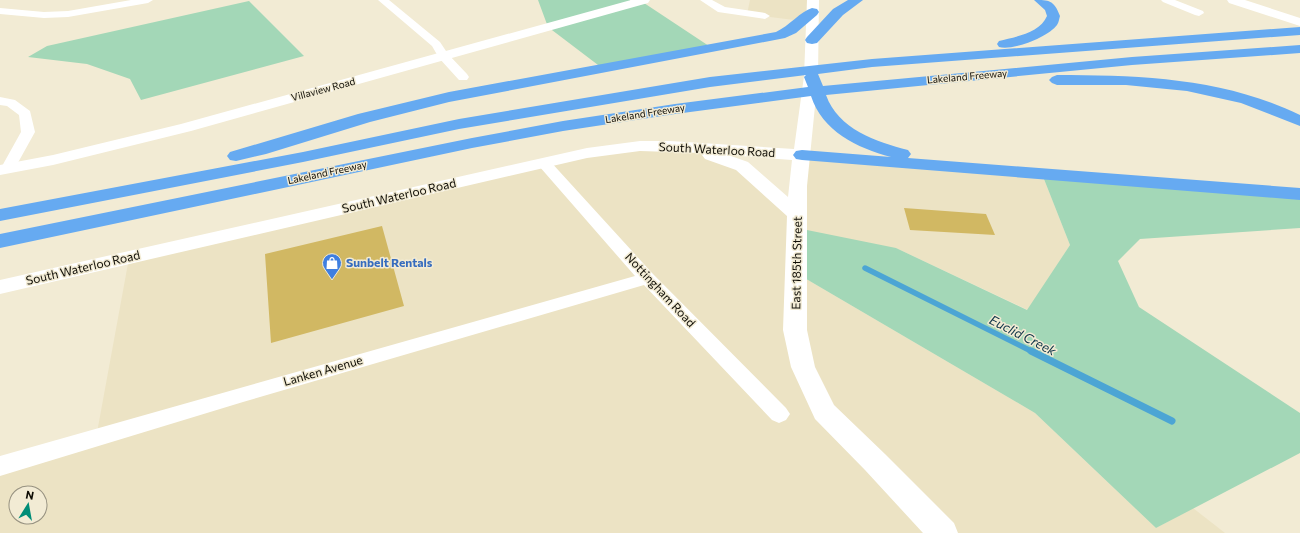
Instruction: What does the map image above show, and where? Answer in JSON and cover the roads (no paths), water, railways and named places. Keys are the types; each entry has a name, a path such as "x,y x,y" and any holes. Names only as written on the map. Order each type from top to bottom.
{"highway":[{"path":"812,40 838,12 857,0"},
{"path":"872,63 1012,42 1026,38 1044,30 1053,20 1054,15 1051,9 1040,0"},
{"path":"0,212 260,150 364,118 450,97 780,35 791,30 812,6"},
{"name":"Lakeland Freeway","path":"0,215 303,157 459,124 586,102 758,76 872,63 1297,28"},
{"name":"Lakeland Freeway","path":"0,241 362,165 564,126 748,98 868,85 1124,62 1300,49"},
{"path":"812,76 824,110 845,130 864,141 894,153 965,168"},
{"path":"868,85 1008,79 1149,82 1235,97 1264,105 1300,121"},
{"path":"802,155 1213,189 1300,194"}],"street":[{"path":"0,11 44,15 68,14 148,0"},
{"path":"383,0 436,44 443,56 463,77"},
{"name":"Villaview Road","path":"4,169 54,160 185,128 644,0"},
{"path":"705,0 722,10 765,16"},
{"path":"1166,0 1199,14"},
{"path":"1233,0 1297,28"},
{"name":"East 185th Street","path":"812,6 812,76 802,155 797,214 795,330 803,367 824,412 943,533"},
{"path":"0,101 11,104 25,114 28,132 4,169"},
{"name":"South Waterloo Road","path":"0,287 587,153 640,146 670,146 802,155"},
{"path":"670,146 701,152 742,166 797,214"},
{"name":"Nottingham Road","path":"544,163 646,278 779,414"},
{"name":"Lanken Avenue","path":"0,466 243,394 646,278"}],"waterway":[{"name":"Euclid Creek","path":"865,268 1031,351"},
{"name":"Euclid Creek","path":"1031,351 1172,421"}],"place":[{"name":"Sunbelt Rentals","path":"332,280"}]}
